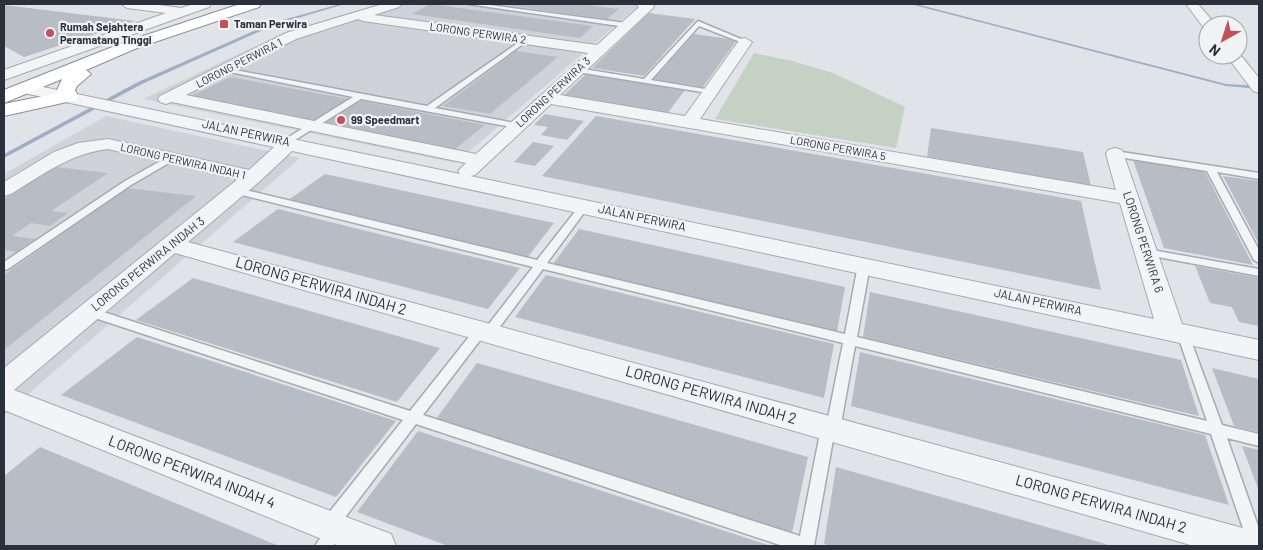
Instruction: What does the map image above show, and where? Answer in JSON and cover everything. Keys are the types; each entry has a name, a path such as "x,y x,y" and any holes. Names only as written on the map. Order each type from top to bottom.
{"highway":[{"path":"4,97 82,74 173,37 198,24 254,4"},
{"path":"4,109 33,89 131,45 168,31 198,24"},
{"path":"78,98 66,90 69,83 82,74"},
{"path":"4,109 78,98"}],"street":[{"path":"134,4 214,18"},
{"path":"6,71 205,4"},
{"name":"LORONG PERWIRA 1","path":"142,112 291,36 395,4"},
{"name":"LORONG PERWIRA 3","path":"459,179 647,4"},
{"path":"1192,4 1201,15"},
{"name":"LORONG PERWIRA 2","path":"356,16 599,50"},
{"path":"101,39 131,45"},
{"path":"689,123 745,42"},
{"path":"1241,65 1258,85"},
{"name":"JALAN PERWIRA","path":"33,89 1259,350"},
{"path":"171,97 479,160"},
{"name":"LORONG PERWIRA 5","path":"547,98 1128,198"},
{"name":"LORONG PERWIRA INDAH 3","path":"4,383 245,184 288,142"},
{"name":"LORONG PERWIRA INDAH 1","path":"4,190 61,156 84,147 108,144 171,158 245,184"},
{"name":"LORONG PERWIRA 6","path":"1115,154 1146,252 1177,332"},
{"name":"LORONG PERWIRA INDAH 2","path":"172,245 1250,546"},
{"name":"LORONG PERWIRA INDAH 4","path":"4,398 330,534 379,546"}],"lane":[{"path":"471,4 626,25"},
{"path":"646,81 698,24 745,42"},
{"path":"429,109 525,40"},
{"path":"224,70 517,126"},
{"path":"578,70 711,92"},
{"path":"288,142 360,96"},
{"path":"1115,154 1259,176"},
{"path":"4,267 128,183 171,158"},
{"path":"1211,169 1259,260"},
{"path":"245,184 540,265 1259,440"},
{"path":"330,534 413,418 540,265 584,206"},
{"path":"1146,252 1259,273"},
{"path":"90,312 806,546 864,265"},
{"path":"1177,332 1216,430 1257,546"}],"shaded area":[{"path":"379,4 640,4 456,163 143,99 285,32"},
{"path":"106,116 300,158 4,415 4,174"}],"green space":[{"path":"754,53 792,61 833,73 905,107 896,148 715,119"}],"building":[{"path":"430,4 593,26 580,38 412,14"},
{"path":"499,4 578,4 619,9 607,19"},
{"name":"Rumah Sejahtera Peramatang Tinggi","path":"4,5 135,21 24,57 4,46"},
{"path":"649,13 695,19 644,76 592,68"},
{"path":"694,34 737,40 703,87 654,79"},
{"path":"516,51 558,57 490,114 443,106"},
{"path":"586,74 685,90 667,114 563,96"},
{"path":"230,77 348,99 313,121 191,96"},
{"path":"361,101 485,125 454,150 325,123"},
{"path":"545,114 584,121 567,140 541,135 548,127 534,125"},
{"path":"596,116 1081,201 1101,290 542,176"},
{"path":"931,128 1083,152 1091,186 927,157"},
{"path":"533,142 554,146 535,166 514,162"},
{"path":"1133,160 1205,172 1253,265 1164,248"},
{"path":"56,167 108,173 51,211 68,213 50,226 31,223 12,236 35,239 16,252 4,250 4,199"},
{"path":"325,174 554,223 527,258 287,201"},
{"path":"1223,176 1259,181 1259,244"},
{"path":"127,188 196,196 4,350 4,275"},
{"path":"278,209 520,268 488,309 233,242"},
{"path":"579,229 845,287 837,331 553,264"},
{"path":"1195,266 1259,278 1259,326 1239,322 1232,307 1210,303"},
{"path":"546,275 834,344 824,398 515,317"},
{"path":"193,278 440,348 397,402 136,320"},
{"path":"870,292 1181,360 1199,416 863,337"},
{"path":"137,337 396,421 336,497 61,395"},
{"path":"860,352 1205,435 1229,505 851,406"},
{"path":"477,363 808,457 792,533 436,419"},
{"path":"1212,368 1259,379 1259,432 1234,426"},
{"path":"418,431 771,546 448,546 357,512"},
{"path":"1242,446 1259,450 1259,491"},
{"path":"40,447 279,546 4,546 4,476"},
{"path":"836,467 1111,546 831,546 824,544"}],"waterway":[{"path":"4,156 140,83 273,24 343,4"},
{"path":"912,4 1226,85 1259,88"}],"place":[{"name":"Taman Perwira","path":"224,24"},
{"name":"Rumah Sejahtera Peramatang Tinggi","path":"50,33"},
{"name":"99 Speedmart","path":"341,120"}]}
